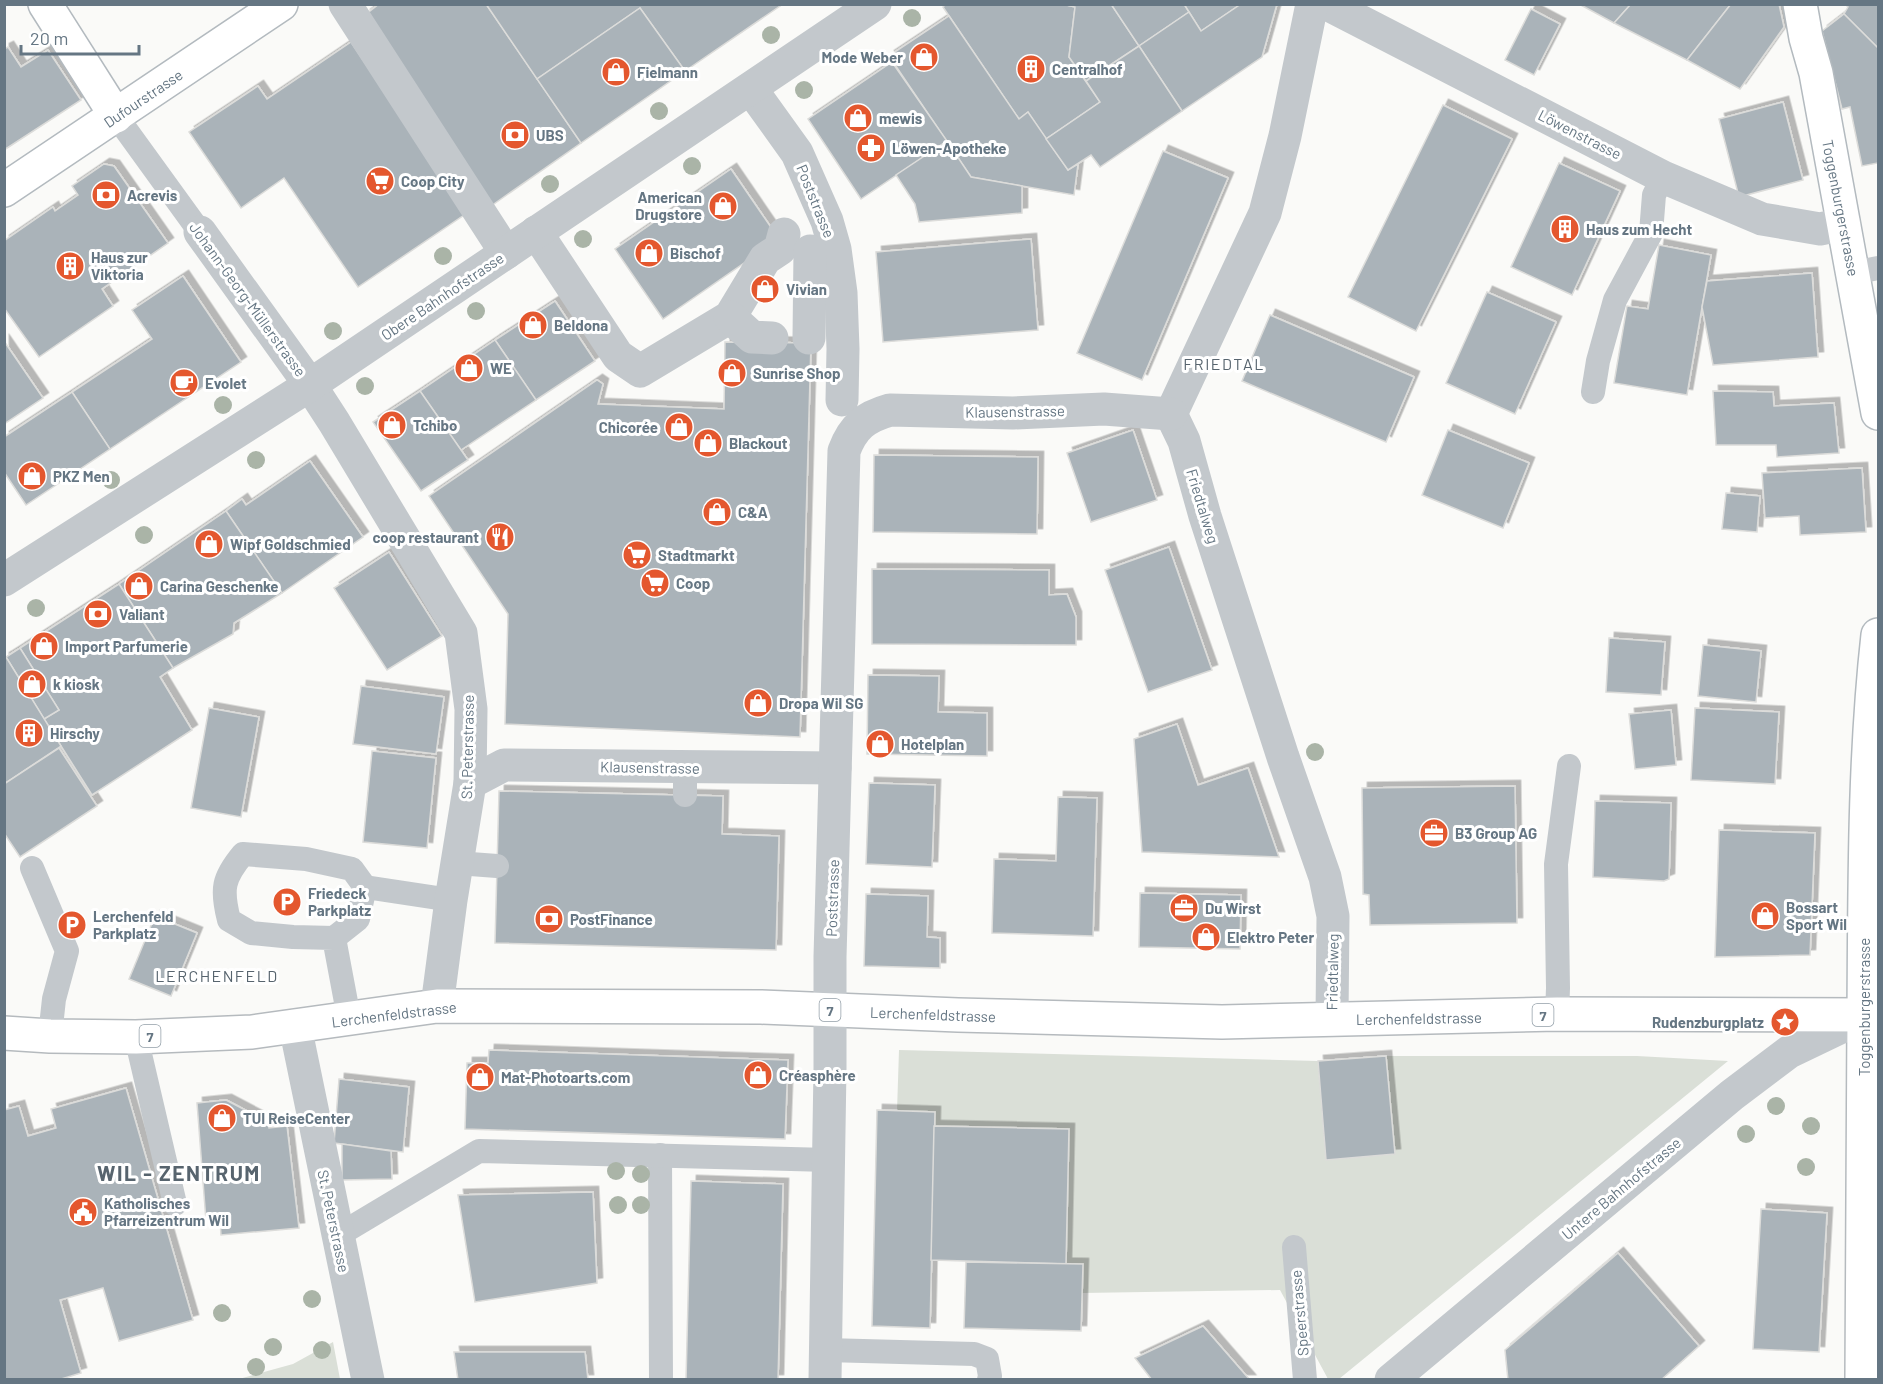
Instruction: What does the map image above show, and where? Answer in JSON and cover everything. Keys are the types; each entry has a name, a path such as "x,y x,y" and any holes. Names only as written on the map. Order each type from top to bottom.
{"main road":[{"name":"Johann-Georg-Müllerstrasse","path":"45,4 116,116"},
{"name":"Dufourstrasse","path":"4,190 281,4"},
{"name":"Toggenburgerstrasse","path":"1800,4 1806,38 1816,73 1844,224 1866,270 1878,413"},
{"name":"Toggenburgerstrasse","path":"1862,1380 1870,1310 1871,1015 1866,779 1878,635"},
{"name":"Lerchenfeldstrasse","path":"4,1033 136,1037 252,1032 437,1005 761,1007 1222,1022 1557,1014 1871,1015"}],"street":[{"path":"345,4 506,253"},
{"path":"1171,414 1265,213 1285,136 1312,4"},
{"name":"Löwenstrasse","path":"1327,4 1663,177 1762,219 1820,229 1844,224"},
{"name":"Obere Bahnhofstrasse","path":"4,580 310,385 751,89 859,9"},
{"name":"Poststrasse","path":"751,89 796,153 827,221 798,244 841,293 843,349 852,411 842,466 830,1010 826,1365"},
{"path":"794,338 798,244 813,189"},
{"name":"Johann-Georg-Müllerstrasse","path":"200,232 310,385"},
{"path":"536,232 618,356 640,370 730,317 765,259 798,244"},
{"path":"730,317 752,337 819,339 843,349"},
{"name":"St. Peterstrasse","path":"310,385 461,633 471,709 470,783 437,1005"},
{"name":"Klausenstrasse","path":"852,411 873,415 890,410 1013,413 1104,409 1171,414"},
{"name":"Friedtalweg","path":"1171,414 1184,441 1211,514 1273,705 1283,757 1325,877 1333,916 1332,1020"},
{"name":"Klausenstrasse","path":"470,783 504,765 685,781 835,768"},
{"name":"Untere Bahnhofstrasse","path":"1391,1380 1732,1095 1789,1052 1871,1015"},
{"name":"St. Peterstrasse","path":"295,1026 368,1380"}],"lane":[{"name":"Johann-Georg-Müllerstrasse","path":"116,116 200,232"},
{"path":"1593,392 1598,361 1615,300 1651,233 1654,195 1663,177"},
{"path":"1557,1014 1556,864 1569,766"},
{"path":"365,887 358,919 334,938 251,933 229,920 223,899 229,871 243,854 306,859 352,869 365,887 451,900"},
{"path":"457,863 497,866"},
{"path":"32,868 67,951 54,999 50,1036"},
{"path":"334,938 349,1018"},
{"path":"136,1037 174,1204"},
{"path":"337,1236 479,1150 829,1160"},
{"path":"660,1155 661,1380"},
{"name":"Speerstrasse","path":"1294,1247 1305,1380"},
{"path":"826,1365 974,1354 987,1359 989,1380"}],"shaded area":[{"path":"899,1050 1318,1061 1327,1160 1394,1154 1386,1056 1637,1056 1728,1061 1339,1379 1328,1379 1280,1290 1082,1293 1083,1265 1066,1264 934,1126 897,1111"},
{"path":"333,1342 340,1379 239,1379 293,1364"}],"building":[{"path":"379,4 486,4 581,143 491,206 365,15"},
{"path":"486,4 783,4 685,71 640,8 537,79"},
{"name":"Centralhof","path":"946,4 1062,4 1075,7 1069,57 1100,102 1046,139 1028,112 1019,119 943,7"},
{"name":"Centralhof","path":"1062,4 1111,4 1139,46 1086,81 1069,57 1075,7"},
{"name":"Centralhof","path":"1111,4 1184,4 1189,12 1139,46"},
{"path":"1184,4 1241,4 1201,31"},
{"path":"1241,4 1277,4 1262,57 1182,111 1139,46 1189,12 1201,31"},
{"path":"1579,4 1631,4 1614,23"},
{"path":"1631,4 1731,4 1687,60 1614,23"},
{"path":"1731,4 1779,4 1784,27 1740,89 1687,60"},
{"path":"1845,4 1878,4 1878,48 1844,14 1848,7"},
{"path":"640,8 685,71 581,143 537,79"},
{"path":"1531,9 1560,24 1534,75 1505,60"},
{"path":"1844,14 1878,48 1878,163 1862,166 1850,107 1842,109 1822,31"},
{"path":"949,16 1019,119 1028,112 1068,170 1078,164 1074,195 971,177 889,56"},
{"path":"351,42 467,213 358,287 284,178 241,208 189,132 258,86 267,99"},
{"path":"1139,46 1182,111 1100,167 1091,155 1068,170 1046,139 1100,102 1086,81"},
{"path":"8,47 21,67 48,50 81,100 4,150 4,49"},
{"path":"892,62 947,141 861,199 808,119"},
{"path":"1783,102 1803,180 1739,197 1719,119"},
{"path":"1443,105 1512,139 1416,331 1348,297"},
{"path":"947,141 971,177 1022,186 1022,213 919,222 915,204 896,175"},
{"path":"1163,151 1228,178 1142,380 1077,353"},
{"name":"Haus zum Hecht","path":"1559,163 1620,191 1572,295 1511,267"},
{"name":"Haus zur Viktoria","path":"104,164 114,166 168,243 102,289 113,306 39,357 4,308 4,241 53,207 55,211 78,195 72,186"},
{"path":"731,169 779,239 663,319 615,249"},
{"path":"1031,239 1038,330 883,342 876,252"},
{"path":"1659,245 1711,255 1687,395 1614,383 1627,306 1648,309"},
{"path":"1812,273 1818,357 1713,365 1702,307 1707,281"},
{"path":"183,276 241,362 110,449 72,392 152,339 132,310"},
{"path":"1487,292 1556,322 1515,414 1446,383"},
{"path":"555,301 595,361 536,400 495,340"},
{"path":"1270,315 1414,377 1386,442 1242,381"},
{"path":"495,340 536,400 461,450 420,391"},
{"path":"4,341 43,398 4,424"},
{"name":"Stadtmarkt","path":"725,342 811,343 800,737 505,724 508,614 429,496 597,380 603,384 598,404 724,409"},
{"path":"420,391 468,460 421,491 373,422"},
{"path":"1713,391 1773,392 1774,406 1834,403 1839,453 1777,457 1776,445 1716,445"},
{"path":"72,392 110,449 26,505 4,472 4,437"},
{"path":"1133,430 1157,500 1091,522 1067,453"},
{"path":"1448,430 1529,463 1503,528 1422,495"},
{"path":"874,455 1038,457 1037,534 873,532"},
{"path":"310,461 363,537 282,593 226,511 242,499 246,505"},
{"path":"1862,468 1866,532 1800,535 1799,516 1765,518 1762,473"},
{"path":"1726,493 1760,496 1757,532 1722,529"},
{"path":"226,511 282,593 234,623 233,634 173,668 119,584"},
{"path":"1169,547 1212,670 1148,692 1105,570"},
{"path":"389,552 442,636 387,670 334,588"},
{"path":"872,569 1049,570 1049,595 1067,594 1076,617 1076,645 872,644"},
{"path":"119,584 173,668 160,677 192,730 92,795 44,719 59,710 20,648"},
{"path":"1609,638 1665,642 1661,695 1606,692"},
{"path":"1703,645 1761,651 1756,702 1698,696"},
{"name":"k kiosk","path":"20,648 59,710 44,719 6,657"},
{"name":"Hirschy","path":"6,657 61,746 4,784 4,658"},
{"path":"868,675 939,676 938,712 987,713 987,756 867,754"},
{"path":"361,686 444,697 436,754 353,744"},
{"path":"209,708 259,717 241,817 191,808"},
{"path":"1695,708 1779,712 1775,784 1691,780"},
{"path":"1671,710 1676,765 1635,769 1629,714"},
{"path":"1177,724 1198,785 1248,768 1279,857 1142,852 1134,739"},
{"path":"59,748 97,806 20,857 4,833 4,784"},
{"path":"372,751 436,758 427,848 363,842"},
{"path":"869,783 935,785 932,867 866,864"},
{"path":"1515,786 1517,923 1370,925 1369,895 1363,894 1362,788"},
{"path":"499,791 723,796 722,834 779,836 776,950 495,943"},
{"path":"1058,797 1097,798 1093,936 992,933 994,859 1056,861"},
{"path":"1595,801 1671,803 1669,879 1664,881 1593,877"},
{"path":"1719,830 1815,833 1810,955 1715,957"},
{"path":"1140,893 1241,895 1240,949 1139,947"},
{"path":"866,894 928,896 927,937 940,938 940,968 864,966"},
{"path":"155,916 197,933 171,996 129,979"},
{"path":"489,1050 788,1060 785,1139 465,1129 467,1063 488,1063"},
{"path":"1386,1056 1395,1154 1326,1160 1318,1061"},
{"path":"339,1079 409,1087 403,1152 334,1143"},
{"name":"Katholisches Pfarreizentrum Wil","path":"126,1088 193,1320 119,1341 103,1288 60,1300 81,1373 58,1380 4,1380 4,1110 19,1106 28,1136 56,1128 51,1109"},
{"path":"226,1100 268,1122 269,1128 287,1126 299,1228 221,1235 220,1221 206,1221 197,1103"},
{"path":"877,1110 935,1112 930,1328 872,1326"},
{"path":"934,1126 1069,1129 1066,1264 931,1260"},
{"path":"342,1144 391,1151 392,1179 342,1180"},
{"path":"691,1181 783,1184 778,1380 686,1380"},
{"path":"593,1192 597,1283 475,1302 458,1195"},
{"path":"1761,1209 1827,1213 1819,1352 1753,1349"},
{"path":"1618,1253 1699,1346 1661,1380 1508,1380 1505,1350"},
{"path":"966,1262 1083,1264 1081,1331 964,1328"},
{"path":"1203,1326 1250,1380 1152,1380 1135,1358"},
{"path":"454,1352 585,1352 588,1380 458,1380"}],"place":[{"name":"Mode Weber","path":"924,57"},
{"name":"Centralhof","path":"1031,69"},
{"name":"Fielmann","path":"616,72"},
{"name":"mewis","path":"858,118"},
{"name":"UBS","path":"515,135"},
{"name":"Löwen-Apotheke","path":"871,148"},
{"name":"Coop City","path":"380,181"},
{"name":"Acrevis","path":"106,195"},
{"name":"American Drugstore","path":"723,206"},
{"name":"Haus zum Hecht","path":"1565,229"},
{"name":"Bischof","path":"649,253"},
{"name":"Haus zur Viktoria","path":"70,266"},
{"name":"Vivian","path":"765,289"},
{"name":"Beldona","path":"533,325"},
{"name":"WE","path":"469,368"},
{"name":"Sunrise Shop","path":"732,373"},
{"name":"Evolet","path":"184,383"},
{"name":"Tchibo","path":"392,425"},
{"name":"Chicorée","path":"679,427"},
{"name":"Blackout","path":"708,443"},
{"name":"PKZ Men","path":"32,476"},
{"name":"C&A","path":"717,512"},
{"name":"coop restaurant","path":"500,537"},
{"name":"Wipf Goldschmied","path":"209,544"},
{"name":"Stadtmarkt","path":"637,555"},
{"name":"Coop","path":"655,583"},
{"name":"Carina Geschenke","path":"139,586"},
{"name":"Valiant","path":"98,614"},
{"name":"Import Parfumerie","path":"44,646"},
{"name":"k kiosk","path":"32,684"},
{"name":"Dropa Wil SG","path":"758,703"},
{"name":"Hirschy","path":"29,733"},
{"name":"Hotelplan","path":"880,744"},
{"name":"B3 Group AG","path":"1434,833"},
{"name":"Friedeck Parkplatz","path":"287,902"},
{"name":"Du Wirst","path":"1184,908"},
{"name":"Bossart Sport Wil","path":"1765,916"},
{"name":"PostFinance","path":"549,919"},
{"name":"Lerchenfeld Parkplatz","path":"72,925"},
{"name":"Elektro Peter","path":"1206,937"},
{"name":"Rudenzburgplatz","path":"1785,1022"},
{"name":"Créasphère","path":"758,1075"},
{"name":"Mat-Photoarts.com","path":"480,1077"},
{"name":"TUI ReiseCenter","path":"222,1118"},
{"name":"Katholisches Pfarreizentrum Wil","path":"83,1212"}],"district":[{"name":"FRIEDTAL","path":"1224,363"},
{"name":"LERCHENFELD","path":"217,975"},
{"name":"WIL - ZENTRUM","path":"179,1172"}]}
